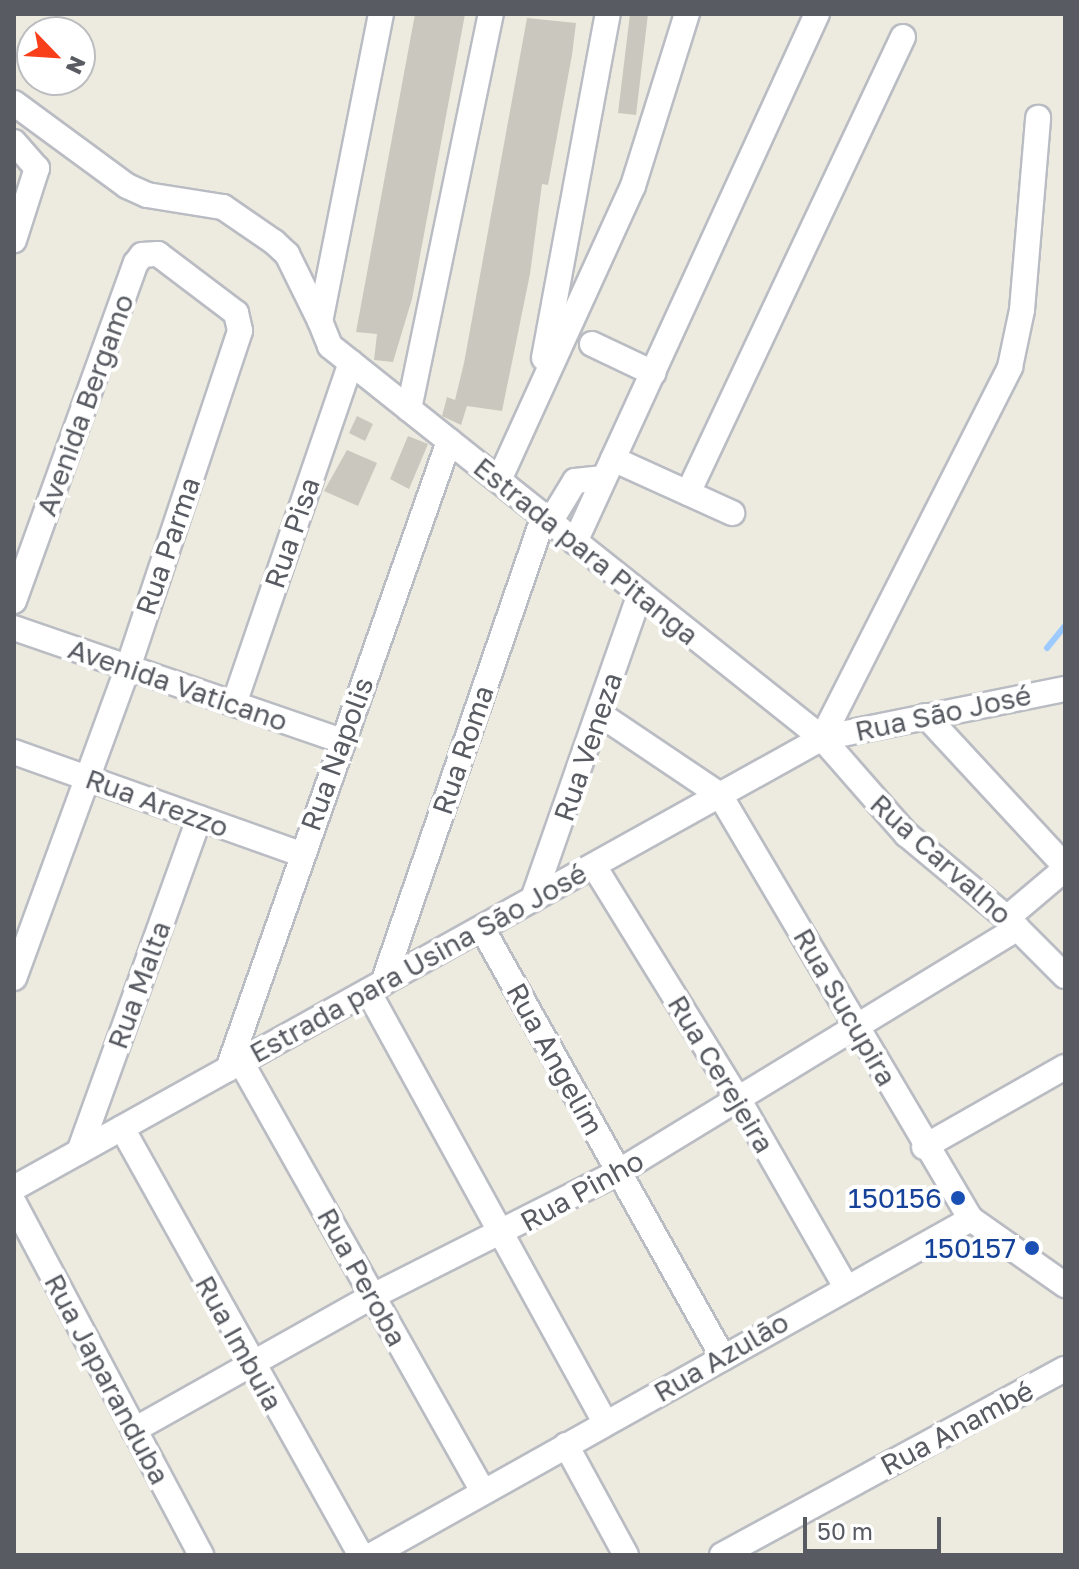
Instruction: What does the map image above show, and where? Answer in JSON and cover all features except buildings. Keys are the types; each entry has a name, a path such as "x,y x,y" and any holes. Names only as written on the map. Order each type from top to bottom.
{"street":[{"path":"320,321 381,14"},
{"path":"409,409 491,14"},
{"path":"537,395 608,14"},
{"path":"499,480 633,186 687,14"},
{"path":"575,542 817,14"},
{"path":"688,493 903,37"},
{"name":"Estrada para Pitanga","path":"14,103 127,186 147,195 223,207 274,242 287,254 330,346 822,738"},
{"path":"822,738 1010,367 1022,310 1038,118"},
{"path":"14,142 37,168 14,240"},
{"name":"Rua Parma","path":"14,978 128,667 238,340 236,313 158,254 142,255"},
{"name":"Avenida Bergamo","path":"14,601 142,255"},
{"path":"592,344 653,373"},
{"name":"Rua Pisa","path":"234,704 351,363"},
{"name":"Rua Napolis","path":"235,1065 301,854 449,441"},
{"path":"609,469 688,493 732,513"},
{"name":"Rua Roma","path":"375,987 547,519 575,481 609,469"},
{"name":"Rua Veneza","path":"533,899 601,715 640,593"},
{"name":"Avenida Vaticano","path":"14,628 342,741"},
{"name":"Rua São José","path":"822,738 1065,689"},
{"path":"601,715 720,795"},
{"path":"926,716 1065,868"},
{"name":"Estrada para Usina São José","path":"19,1181 79,1152 822,738"},
{"name":"Rua Carvalho","path":"822,738 906,834 1012,923 1065,976"},
{"name":"Rua Arezzo","path":"14,752 301,854"},
{"name":"Rua Sucupira","path":"720,795 858,1026 924,1147 971,1219"},
{"name":"Rua Malta","path":"79,1152 199,818"},
{"name":"Rua Cerejeira","path":"594,866 740,1102 845,1285"},
{"name":"Rua Pinho","path":"134,1430 373,1296 503,1234 740,1102 1012,923 1065,868"},
{"name":"Rua Angelim","path":"482,928 723,1358"},
{"path":"375,987 605,1422"},
{"name":"Rua Peroba","path":"235,1065 373,1296 483,1492"},
{"path":"924,1147 1065,1067"},
{"name":"Rua Imbuia","path":"122,1128 251,1365 361,1555"},
{"name":"Rua Japaranduba","path":"14,1203 201,1555"},
{"path":"971,1219 1065,1285"},
{"name":"Rua Azulão","path":"372,1555 723,1358 845,1285 971,1219"},
{"name":"Rua Anambé","path":"722,1555 1065,1369"},
{"path":"566,1445 626,1555"}],"waterway":[{"path":"1047,648 1065,626"}],"place":[{"name":"150156","path":"958,1198"},
{"name":"150157","path":"1032,1248"}]}
